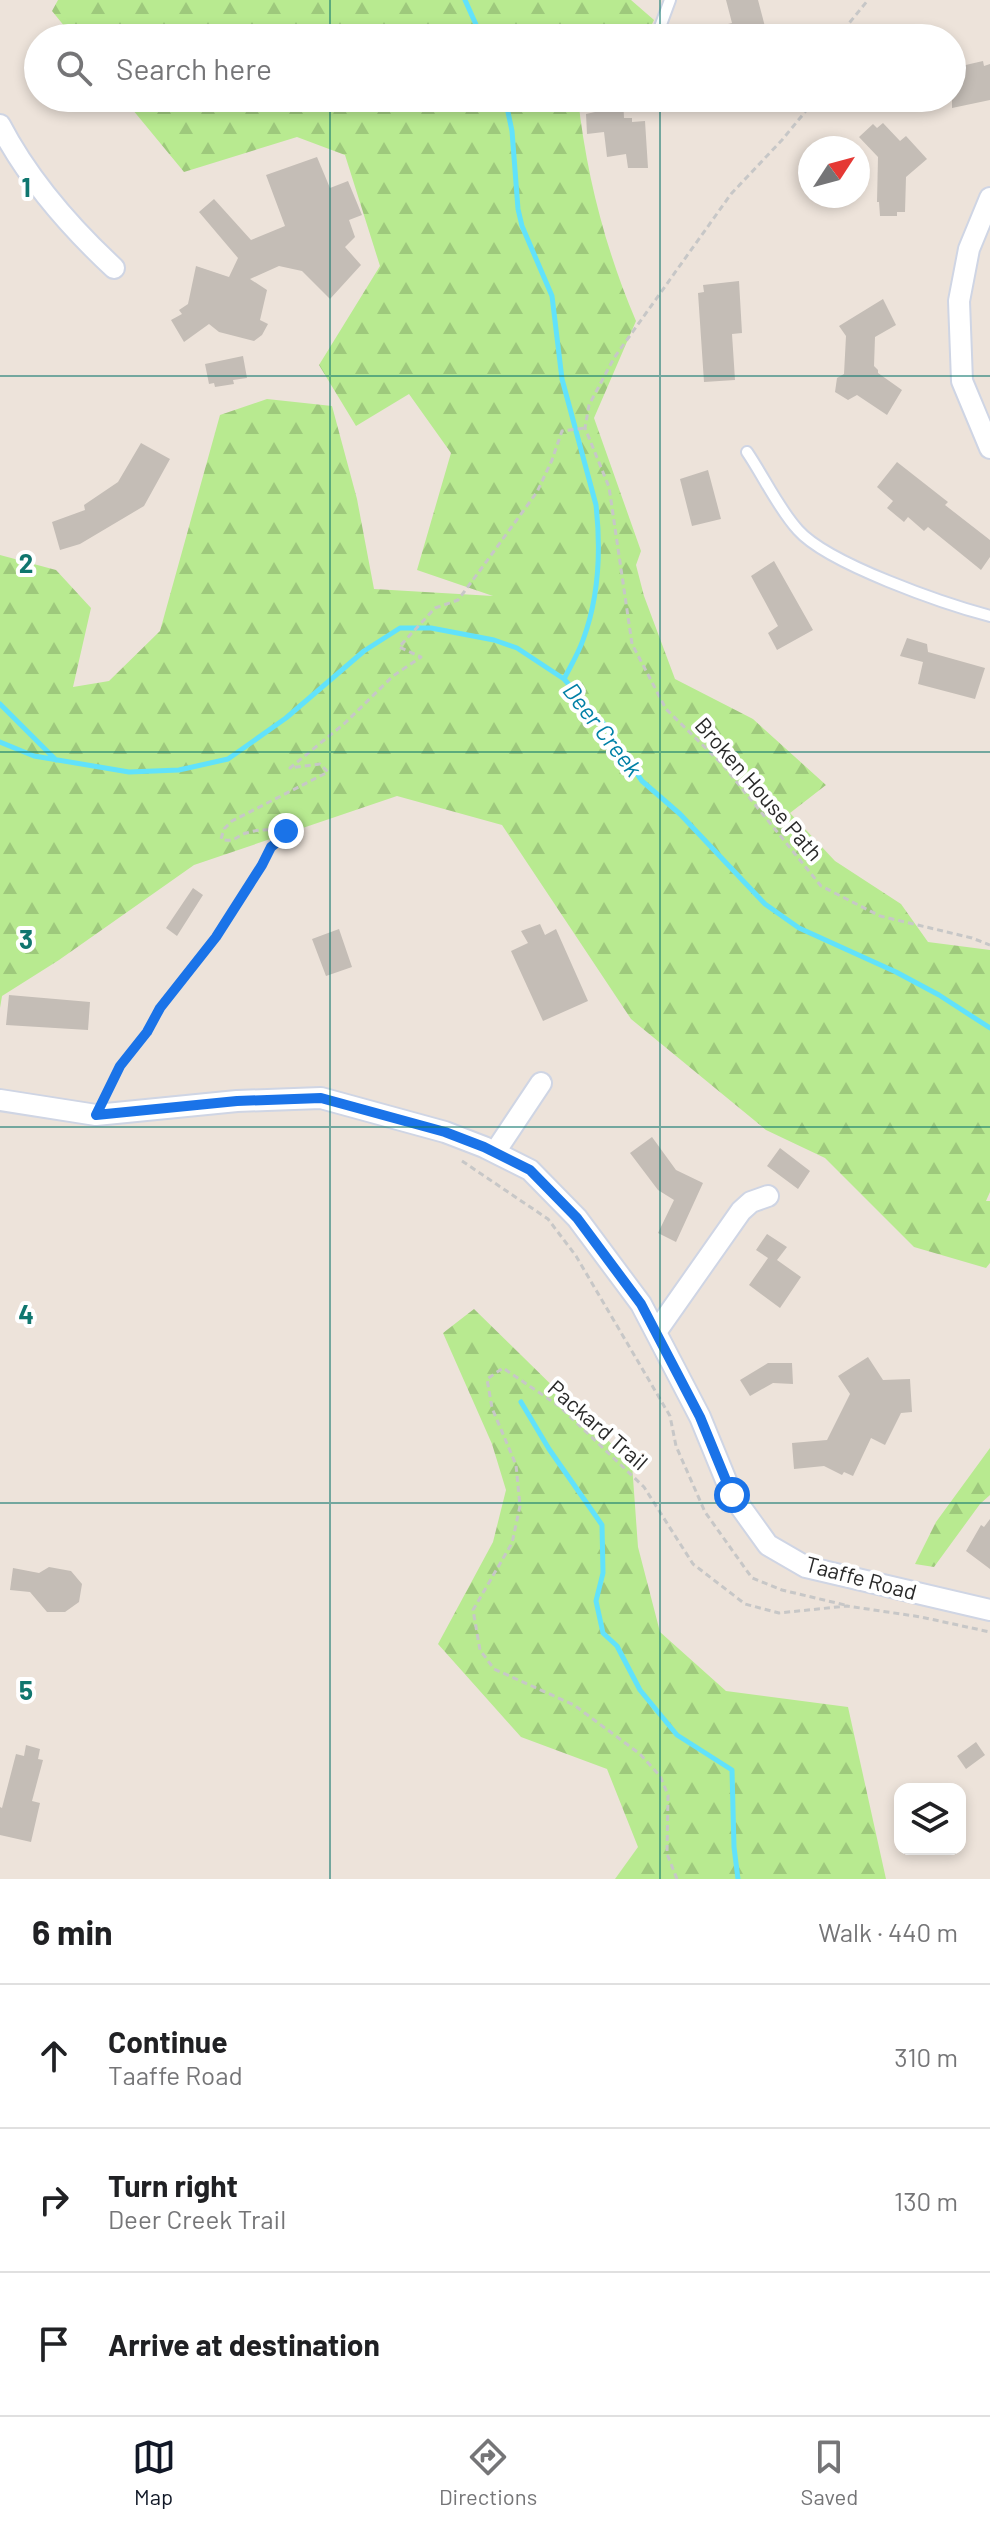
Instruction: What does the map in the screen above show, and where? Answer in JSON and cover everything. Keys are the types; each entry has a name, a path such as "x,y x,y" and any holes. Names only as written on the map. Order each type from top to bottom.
{"street":[{"path":"0,125 13,150 81,237 114,268"},
{"path":"990,198 969,249 959,301 962,381 990,448"},
{"path":"495,1152 541,1083"},
{"name":"Taaffe Road","path":"0,1100 96,1115 237,1101 321,1098 424,1125 495,1152 530,1170 577,1218 641,1304 700,1417 732,1495 768,1545 806,1567 990,1610"},
{"path":"656,1332 741,1211 751,1202 768,1196"}],"lane":[{"path":"661,24 670,0"},
{"path":"747,452 797,529 812,542 921,594 990,616"}],"path":[{"path":"848,24 868,0"},
{"path":"96,1115 120,1066 147,1032 160,1008 216,937 271,847 286,835 286,831 268,829 228,841 221,839 224,829 232,821 328,772 320,764 290,768 345,723 393,676 421,657 399,647 435,608 458,600 537,492 562,431 585,428 589,405 614,358 731,194 805,112"},
{"name":"Broken House Path","path":"585,428 609,487 632,644 666,709 723,765 821,886 880,916 990,945"},
{"path":"461,1160 548,1219 576,1256 670,1416 676,1446 705,1512 752,1578 782,1590 847,1606"},
{"name":"Packard Trail","path":"677,1879 667,1854 668,1795 660,1776 640,1754 574,1705 494,1669 480,1650 473,1610 512,1543 520,1506 516,1465 492,1408 487,1379 503,1368 559,1406 644,1487 693,1564 745,1604 779,1613 847,1606 921,1617 990,1632"}],"green space":[{"path":"58,0 631,0 654,20 652,24 63,24 52,11"},
{"path":"135,112 580,112 599,212 615,267 636,321 594,418 641,551 636,565 644,596 675,679 753,719 826,785 790,813 835,861 901,904 928,942 990,950 990,1192 986,1201 990,1201 990,1263 986,1268 914,1247 825,1158 766,1130 631,1019 502,825 397,796 194,865 2,996 0,1008 0,555 56,570 91,608 73,687 109,681 160,631 220,415 267,399 332,406 357,499 374,589 493,596 417,570 451,453 409,394 356,426 319,365 380,266 345,155 297,137 184,172"},
{"path":"474,1309 632,1464 638,1547 660,1632 726,1691 848,1707 886,1879 615,1879 638,1847 607,1769 521,1737 438,1644 493,1542 506,1490 492,1444 443,1333"},
{"path":"990,1448 990,1495 934,1567 915,1564 936,1522"}],"building":[{"path":"726,0 758,0 764,24 728,24 732,23"},
{"path":"983,61 984,66 990,64 990,100 966,105 966,65"},
{"path":"624,112 624,118 632,118 632,122 645,121 648,168 628,168 626,154 607,157 604,132 587,134 586,114"},
{"path":"883,123 900,141 906,136 927,159 906,177 905,212 897,212 897,216 880,216 877,202 878,157 870,149 870,136 860,136 873,124 877,128"},
{"path":"317,157 330,188 348,181 362,215 349,220 355,237 345,247 361,265 330,299 302,271 279,266 250,279 267,290 260,320 268,324 262,335 254,341 219,332 209,324 184,342 171,320 182,314 179,310 188,304 196,266 229,277 238,258 199,212 214,199 251,240 285,226 266,175"},
{"path":"739,281 742,333 732,334 735,380 704,382 698,293 704,292 703,285"},
{"path":"883,299 896,325 875,337 874,366 878,373 902,390 887,415 857,395 848,400 835,392 837,378 844,374 846,336 839,326"},
{"path":"243,356 247,378 215,387 214,383 209,384 205,364"},
{"path":"141,443 170,459 144,506 80,544 60,550 52,522 85,510 84,505 118,482"},
{"path":"897,462 990,540 990,557 981,570 928,527 924,531 908,517 904,522 887,508 893,501 877,487"},
{"path":"708,470 721,519 692,526 680,479"},
{"path":"774,561 813,630 777,650 768,633 778,626 751,576"},
{"path":"907,638 927,644 928,652 985,668 975,699 918,684 923,662 900,656"},
{"path":"193,888 203,895 177,936 166,928"},
{"path":"540,924 545,935 556,929 588,1001 543,1021 511,951 528,943 521,931"},
{"path":"339,929 352,967 326,976 312,939"},
{"path":"9,995 90,1002 88,1030 6,1025"},
{"path":"652,1137 676,1170 703,1183 676,1242 658,1233 674,1200 658,1190 630,1153"},
{"path":"780,1148 810,1171 798,1189 767,1166"},
{"path":"767,1234 787,1247 777,1260 801,1277 780,1308 749,1285 768,1258 756,1250"},
{"path":"868,1357 883,1380 910,1379 912,1412 901,1413 885,1445 871,1438 853,1476 844,1472 842,1475 824,1466 794,1469 792,1443 827,1440 850,1394 838,1376"},
{"path":"768,1363 792,1363 793,1384 773,1383 750,1396 740,1380"},
{"path":"990,1519 990,1569 966,1551 981,1525 984,1527"},
{"path":"49,1567 71,1571 82,1584 79,1602 65,1612 47,1612 30,1592 10,1590 13,1568 39,1573"},
{"path":"976,1742 985,1755 966,1769 957,1756"},
{"path":"26,1745 40,1749 38,1759 43,1760 32,1801 40,1803 31,1842 0,1835 0,1807 16,1754 24,1756"}],"waterway":[{"path":"465,0 476,24"},
{"path":"508,112 518,209 522,226 552,296 562,379 596,505 598,556 592,607 581,645 564,679"},
{"name":"Deer Creek","path":"0,742 34,756 129,772 179,770 228,759 286,718 364,651 400,628 431,628 494,640 517,648 564,679 603,723 642,781 680,814 765,904 799,928 896,972 990,1028"},
{"path":"0,704 56,760"},
{"path":"521,1402 549,1449 602,1525 603,1573 596,1601 603,1633 617,1646 640,1690 677,1735 732,1770 738,1879"}],"route":[{"path":"286,831 286,835 271,847 216,937 160,1008 147,1032 120,1066 96,1115 237,1101 321,1098 445,1132 530,1170 577,1218 641,1304 700,1417 732,1495"}]}
